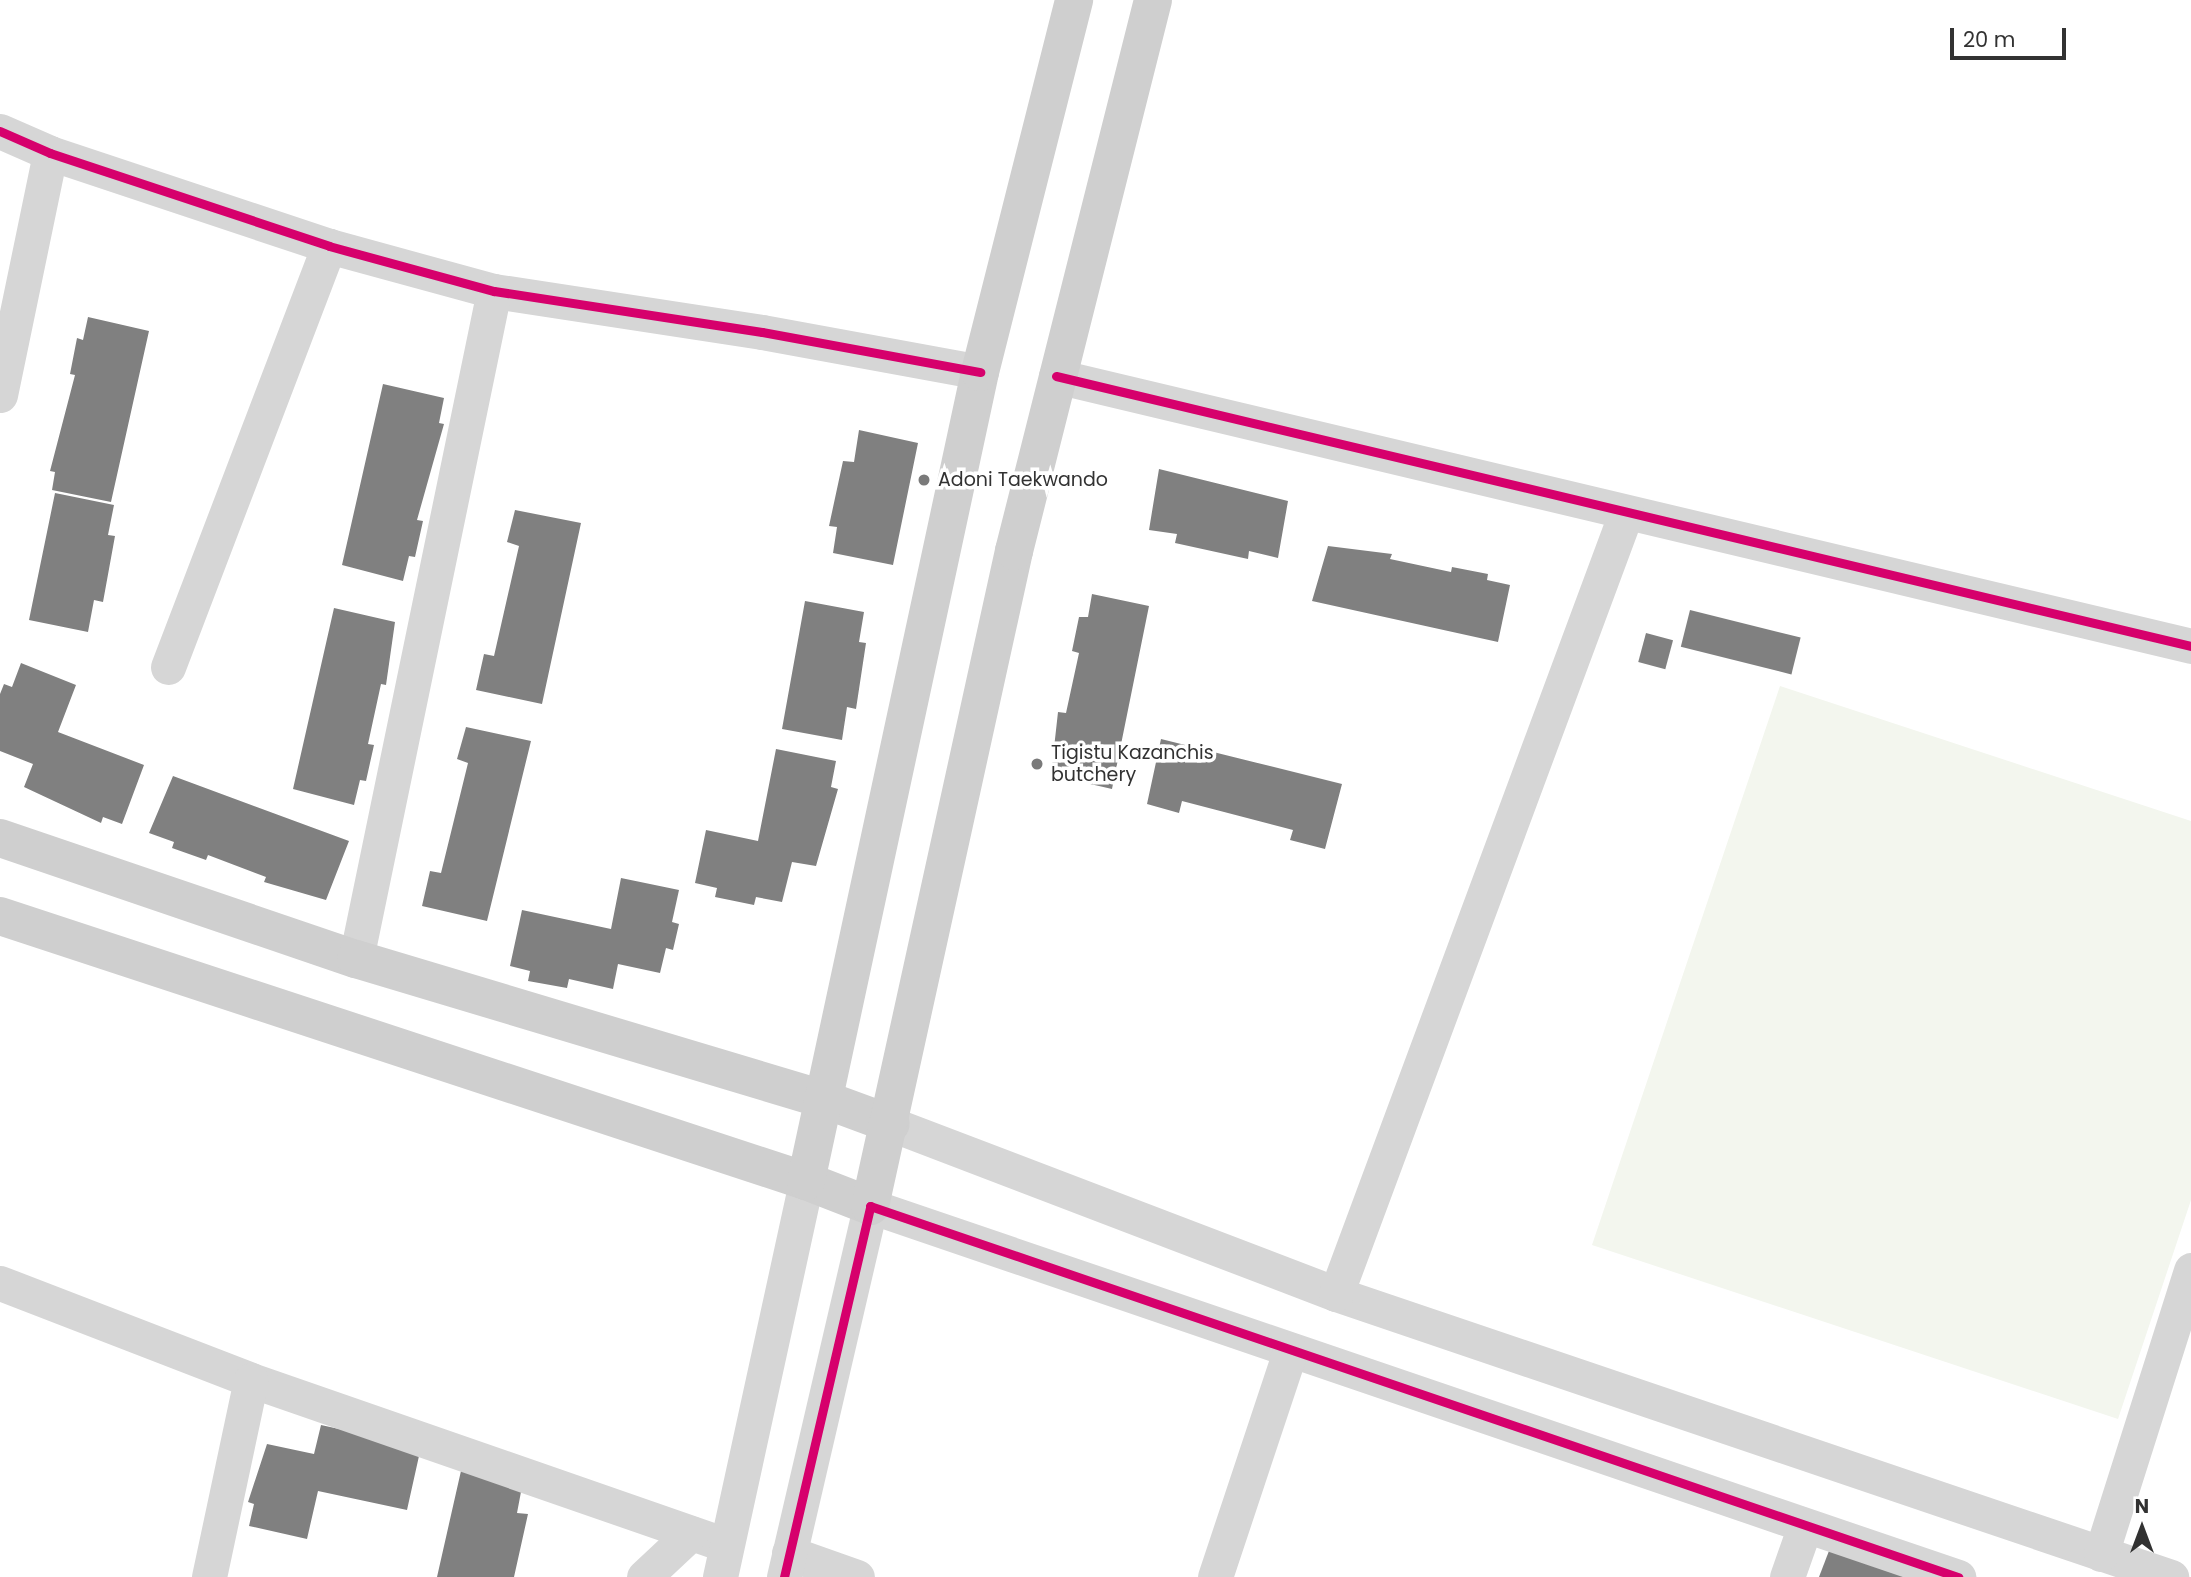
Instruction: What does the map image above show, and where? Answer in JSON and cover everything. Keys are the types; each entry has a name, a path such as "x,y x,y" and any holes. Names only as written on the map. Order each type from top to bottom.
{"main road":[{"path":"806,1181 979,372 1074,0"},
{"path":"0,916 806,1181 870,1206 891,1124 1056,376 1153,0"},
{"path":"0,838 356,959 823,1099 891,1124"}],"street":[{"path":"0,131 50,153 329,246 494,291 762,332 979,372"},
{"path":"0,395 50,153"},
{"path":"168,667 329,246"},
{"path":"356,959 494,291"},
{"path":"1056,376 2191,646"},
{"path":"1336,1294 1626,513"},
{"path":"891,1124 1336,1294 2171,1577"},
{"path":"0,1283 251,1380 691,1533 723,1561 806,1181"},
{"path":"857,1577 786,1565 870,1206 1290,1352 1958,1577"},
{"path":"2101,1553 2191,1270"},
{"path":"1215,1577 1290,1352"},
{"path":"209,1577 251,1380"},
{"path":"1787,1577 1805,1526"},
{"path":"644,1577 691,1533"}],"shaded area":[{"path":"1780,686 2191,821 2191,1200 2118,1419 1592,1245"}],"building":[{"path":"88,317 149,331 111,502 52,490 55,472 50,471 75,375 70,374 77,338 83,340"},
{"path":"383,384 444,398 439,423 444,424 417,520 423,521 415,557 409,556 403,581 342,565"},
{"path":"859,430 918,443 893,565 833,553 837,527 829,526 843,461 854,462"},
{"path":"1159,469 1288,501 1278,558 1249,551 1248,559 1175,543 1177,534 1149,530"},
{"path":"55,493 114,505 108,535 115,536 103,602 94,600 88,632 29,620"},
{"path":"515,510 581,523 542,704 476,690 484,654 494,656 519,546 507,542"},
{"path":"1328,546 1392,554 1390,559 1451,572 1452,567 1488,574 1487,580 1510,585 1498,642 1312,601"},
{"path":"1092,594 1149,606 1112,789 1051,775 1058,712 1066,713 1079,653 1072,651 1079,617 1088,617"},
{"path":"805,601 864,612 859,642 866,643 856,709 847,707 842,740 782,729"},
{"path":"334,608 395,622 386,685 381,684 368,744 374,745 366,781 360,780 354,805 293,789"},
{"path":"1690,610 1801,638 1791,674 1681,647"},
{"path":"1646,633 1673,640 1665,669 1638,662"},
{"path":"21,663 76,685 58,732 144,765 122,824 103,817 101,823 24,787 33,764 0,751 0,694 4,684 12,687"},
{"path":"466,727 531,741 487,921 422,906 430,871 441,873 468,763 457,759"},
{"path":"1161,739 1342,784 1325,849 1290,840 1293,830 1182,801 1179,813 1147,804"},
{"path":"776,749 836,761 831,787 838,789 816,866 792,862 782,902 756,897 754,905 715,897 717,888 695,883 706,830 758,841"},
{"path":"173,776 349,841 326,900 264,882 266,877 208,855 206,860 172,848 174,842 149,833"},
{"path":"621,878 679,890 672,922 679,924 673,950 666,948 660,973 618,964 613,989 569,979 567,988 528,981 530,971 510,966 522,910 611,929"},
{"path":"321,1425 421,1447 407,1510 318,1491 307,1539 249,1526 254,1504 248,1502 267,1444 314,1454"},
{"path":"463,1462 524,1476 517,1513 528,1514 514,1577 437,1577"},
{"path":"1832,1543 1928,1577 1819,1577"}],"cycle path":[{"path":"0,131 50,153 329,246 494,291 762,332 980,372"},
{"path":"1056,376 2191,646"},
{"path":"784,1577 870,1206 1958,1577"}],"place":[{"name":"Adoni Taekwando","path":"924,480"},
{"name":"Tigistu Kazanchis butchery","path":"1037,764"}]}
